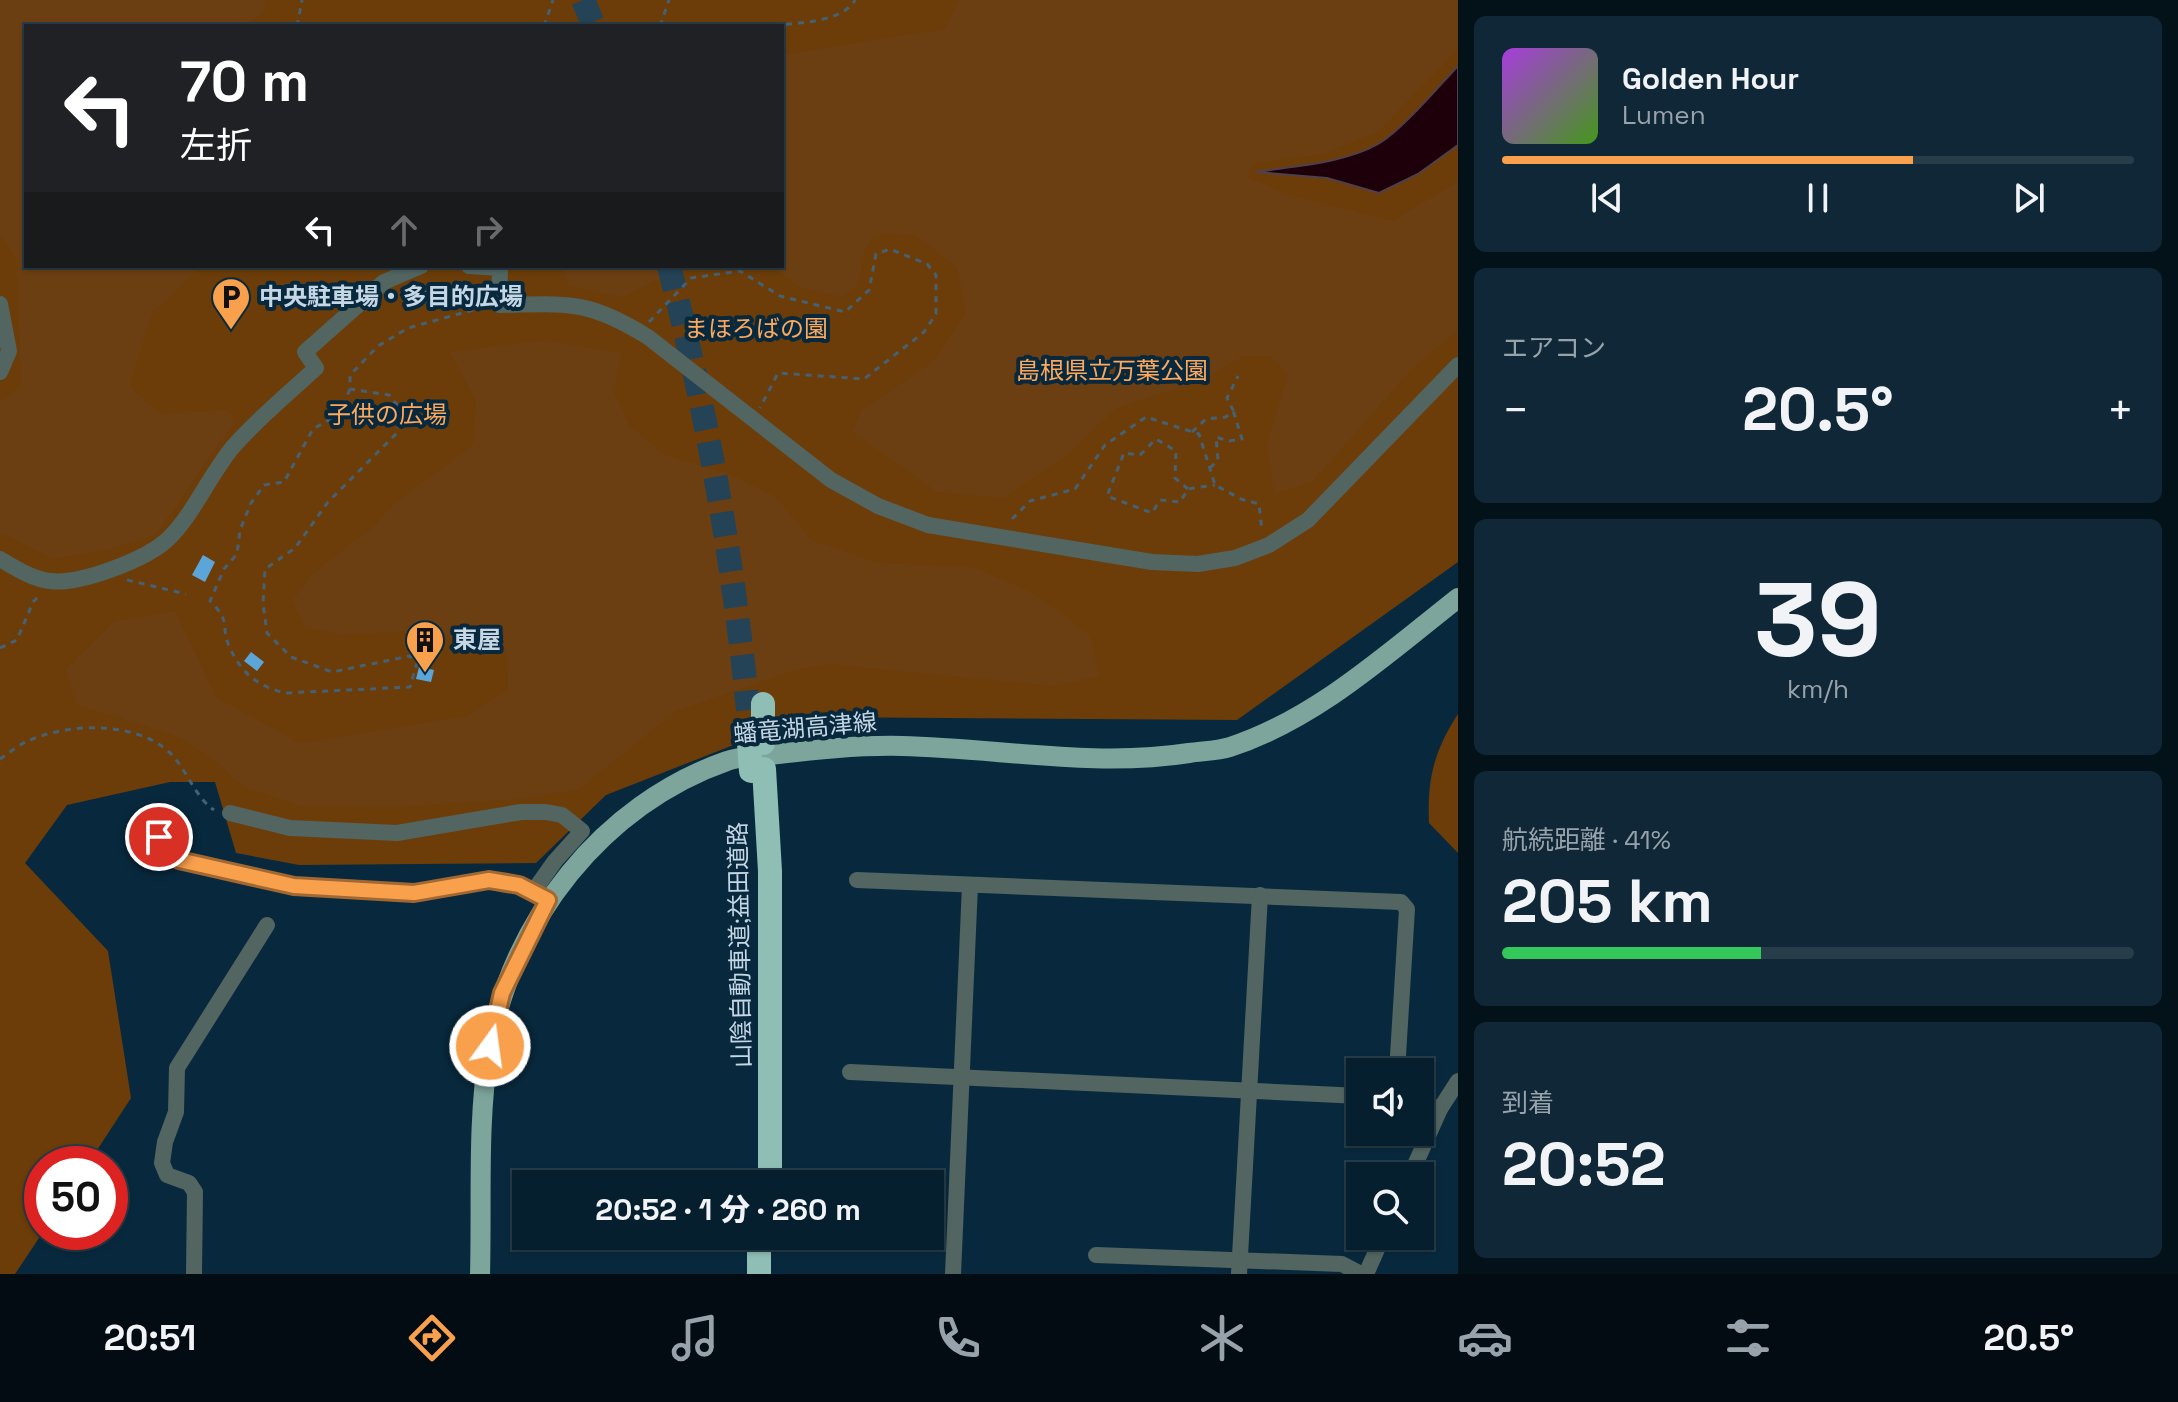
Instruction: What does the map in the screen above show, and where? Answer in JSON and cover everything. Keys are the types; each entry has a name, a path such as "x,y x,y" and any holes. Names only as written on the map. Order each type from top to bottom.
{"highway":[{"name":"山陰自動車道;益田道路","path":"756,707 759,1170"},
{"name":"山陰自動車道;益田道路","path":"757,770 770,871 770,1170"},
{"path":"759,1250 759,1274"},
{"path":"770,1250 770,1274"}],"main road":[{"name":"蟠竜湖高津線","path":"480,1274 484,1083 502,993 540,896 636,807 730,760 900,746 1091,760 1167,756 1228,747 1286,722 1362,674 1458,598"}],"street":[{"path":"0,559 24,573 51,582 80,578 149,555 171,536 216,468 236,444 316,368 305,352 384,282 416,268"},
{"path":"500,268 499,305 564,304 590,307 616,317 648,337 831,480 878,506 928,525 1152,562 1198,564 1235,558 1269,545 1308,520 1458,365"},
{"path":"0,304 9,351 0,372"},
{"path":"159,837 179,860 294,886 414,893 489,880 519,885 540,896 582,831 562,815 521,812 397,833 290,828 230,813"},
{"path":"857,880 1401,902 1407,909 1398,1058"},
{"path":"953,1274 959,1076 970,885"},
{"path":"1240,1268 1247,1090 1260,895"},
{"path":"194,1274 195,1192 189,1183 167,1175 162,1163 165,1142 176,1112 177,1068 267,925"},
{"path":"850,1072 1346,1095"},
{"path":"1416,1162 1440,1109 1458,1081"},
{"path":"1434,1107 1440,1109"},
{"path":"1096,1255 1240,1268 1342,1264 1364,1274 1376,1250"}],"path":[{"path":"297,24 302,0"},
{"path":"545,24 553,0"},
{"path":"661,24 669,0"},
{"path":"768,24 813,21 840,15 855,0"},
{"path":"649,322 691,278 740,271 780,296 845,312 869,290 876,254 890,249 927,264 936,275 936,314 924,332 864,379 778,373 758,412"},
{"path":"350,389 389,395 401,410 397,433 328,502 295,548 265,569 263,603 267,633 291,657 332,672 410,656 417,663 410,687 285,693 268,689 248,678 228,645 224,615 210,601 224,569 237,554 240,530 251,503 264,485 284,482 313,429 339,414 350,389 350,375 378,346 408,328 477,307 499,305"},
{"path":"1210,469 1218,460 1216,437 1229,441 1242,439 1227,398 1238,376"},
{"path":"1192,432 1206,419 1226,417 1233,410"},
{"path":"1012,519 1030,501 1075,489 1105,445 1146,417 1199,434 1215,485"},
{"path":"1188,489 1180,502 1160,500 1152,513 1107,496 1124,453 1140,455 1156,439 1176,451 1175,478 1188,489 1215,485 1241,499 1259,504 1262,531"},
{"path":"115,582 129,580 186,594"},
{"path":"0,648 17,640 37,596 49,591"},
{"path":"0,759 26,742 62,730 103,726 139,736 172,754 212,809 230,813"}],"green space":[{"name":"島根県立万葉公園","path":"0,0 1458,0 1458,562 1237,720 805,717 606,795 536,863 299,865 236,853 215,782 170,782 67,805 25,863 108,951 131,1098 100,1146 24,1146 24,1250 31,1250 15,1274 0,1274"},
{"path":"0,0 265,0 265,9 250,24 24,24 24,268 200,268 152,313 129,387 161,414 227,410 235,421 155,535 109,549 53,559 0,532 0,401 21,386 17,258 0,234"},
{"path":"959,0 1458,0 1458,49 1379,131 1323,154 1253,163 1247,177 1290,195 1393,221 1458,181 1458,330 1411,370 1313,481 1274,494 1267,445 1288,374 1270,356 1243,356 1205,379 1116,408 1068,454 1004,498 937,492 852,432 862,410 935,360 966,313 957,267 915,235 880,234 866,246 857,286 842,297 801,287 772,268 784,268 784,55 944,30"},
{"path":"562,268 679,268 622,297 569,286"},
{"path":"545,340 621,353 614,393 629,425 665,455 730,474 776,497 812,540 878,563 973,567 1035,594 1090,635 1099,676 1055,686 829,664 795,670 676,711 579,789 519,799 395,807 302,806 244,787 212,758 181,738 78,705 66,669 115,621 175,611 216,697 300,743 468,716 508,690 507,650 408,631 340,635 305,627 292,601 312,574 373,527 397,501 474,445 476,400 450,352"},
{"path":"1458,714 1458,853 1429,823 1429,807 1431,779 1438,753"}],"shaded area":[{"path":"1458,66 1458,145 1418,174 1379,193 1327,178 1256,172 1335,160 1378,144 1408,119"}],"building":[{"path":"420,291 441,291 441,303 420,303"},
{"path":"203,555 215,562 205,582 192,575"},
{"path":"251,652 264,662 257,671 244,661"},
{"name":"東屋","path":"419,667 434,670 431,682 416,679"}],"tunnel":[{"path":"583,0 593,24"},
{"path":"669,268 717,486 735,597 748,710"}],"place":[{"name":"中央駐車場・多目的広場","path":"231,331"},
{"name":"東屋","path":"425,674"}],"route":[{"path":"159,837 179,860 294,886 414,893 489,880 519,885 548,900 502,993 490,1046"}],"park label":[{"name":"まほろばの園","path":"756,329"},
{"name":"子供の広場","path":"387,415"}]}
